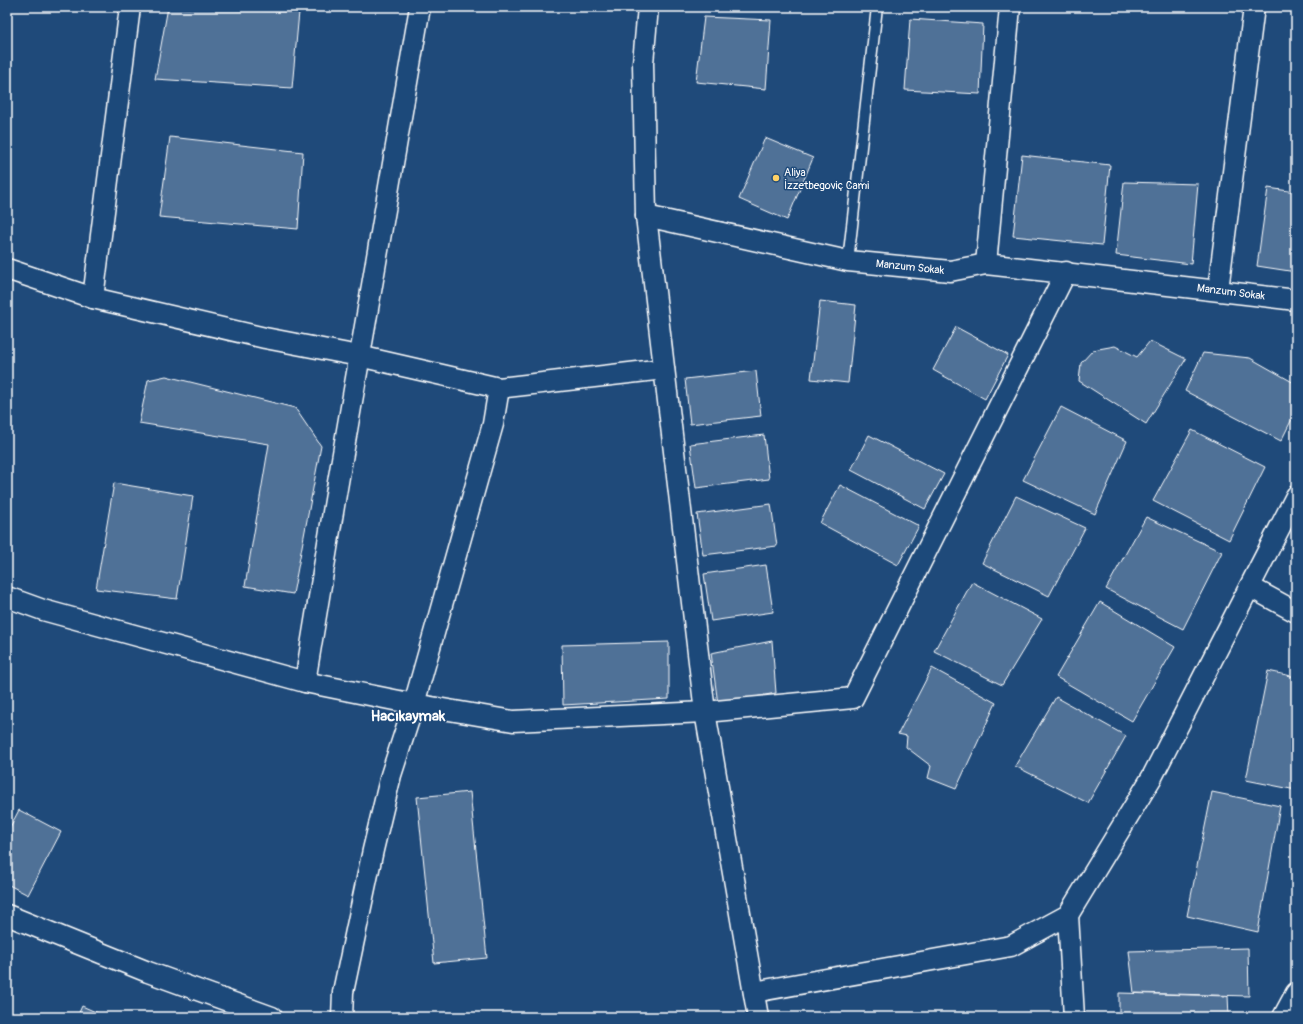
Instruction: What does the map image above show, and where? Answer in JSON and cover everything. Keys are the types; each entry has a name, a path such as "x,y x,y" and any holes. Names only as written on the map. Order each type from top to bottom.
{"street":[{"path":"93,298 130,7"},
{"path":"305,682 359,356 420,7"},
{"path":"648,7 643,63 646,216 705,712 758,1017"},
{"path":"986,264 1010,7"},
{"path":"1218,290 1254,7"},
{"name":"Manzum Sokak","path":"646,216 848,261 950,271 986,264 1066,272 1296,300"},
{"path":"7,269 93,298 266,338 359,356 499,388 664,370"},
{"path":"7,597 43,610 305,682 414,704 513,721 705,712 853,698 1066,272"},
{"path":"342,1017 343,992 373,850 391,775 414,704 493,424 499,388"},
{"path":"754,992 1011,946 1068,915 1152,777 1296,496"},
{"path":"1250,587 1296,612"},
{"path":"7,915 148,972 272,1017"},
{"path":"1068,915 1074,1017"},
{"path":"1283,1017 1296,993"}],"lane":[{"path":"848,261 877,7"}],"building":[{"path":"168,7 299,12 292,88 155,79"},
{"path":"704,17 771,20 766,89 696,82"},
{"path":"910,19 983,24 980,94 905,90"},
{"path":"170,137 303,152 298,229 159,217"},
{"name":"Aliya İzzetbegoviç Cami","path":"765,138 813,158 787,220 739,199"},
{"path":"1022,155 1110,165 1102,245 1013,236"},
{"path":"1124,182 1198,184 1191,264 1116,255"},
{"path":"1268,188 1296,192 1296,272 1257,266"},
{"path":"820,301 856,305 848,383 811,379"},
{"path":"956,327 1008,355 985,399 933,370"},
{"path":"1150,341 1186,359 1146,424 1079,381 1081,363 1093,350 1115,346 1137,357"},
{"path":"1203,353 1250,358 1296,384 1296,411 1281,441 1185,391"},
{"path":"756,371 761,416 690,424 685,379"},
{"path":"166,376 295,408 321,446 293,594 245,586 269,444 139,423 148,380"},
{"path":"1061,407 1127,441 1095,514 1023,480"},
{"path":"1192,430 1265,467 1229,540 1153,501"},
{"path":"764,435 769,479 696,488 690,444"},
{"path":"869,435 944,474 925,509 851,470"},
{"path":"114,483 193,496 177,599 96,589"},
{"path":"840,485 919,526 898,565 820,523"},
{"path":"1016,496 1085,528 1049,596 982,563"},
{"path":"771,504 777,546 703,555 697,514"},
{"path":"1146,517 1222,552 1183,629 1106,589"},
{"path":"766,565 773,612 711,621 704,574"},
{"path":"972,582 1042,619 1002,685 934,651"},
{"path":"1100,602 1175,647 1132,721 1056,677"},
{"path":"772,641 776,693 718,704 711,653"},
{"path":"669,642 669,699 563,705 562,645"},
{"path":"932,668 996,703 956,789 928,778 931,766 906,747 907,736 898,734"},
{"path":"1268,671 1296,677 1296,790 1246,780"},
{"path":"1056,697 1126,736 1088,803 1015,766"},
{"path":"470,792 487,958 434,963 417,797"},
{"path":"1212,792 1280,806 1258,932 1187,916"},
{"path":"19,810 61,832 28,895 7,884 7,833"},
{"path":"1248,948 1249,996 1134,993 1129,951"},
{"path":"1119,993 1228,996 1229,1017 1119,1017"},
{"path":"82,1006 107,1017 77,1017"}],"place":[{"name":"Aliya İzzetbegoviç Cami","path":"776,178"}],"district":[{"name":"Hacıkaymak","path":"408,716"}]}
